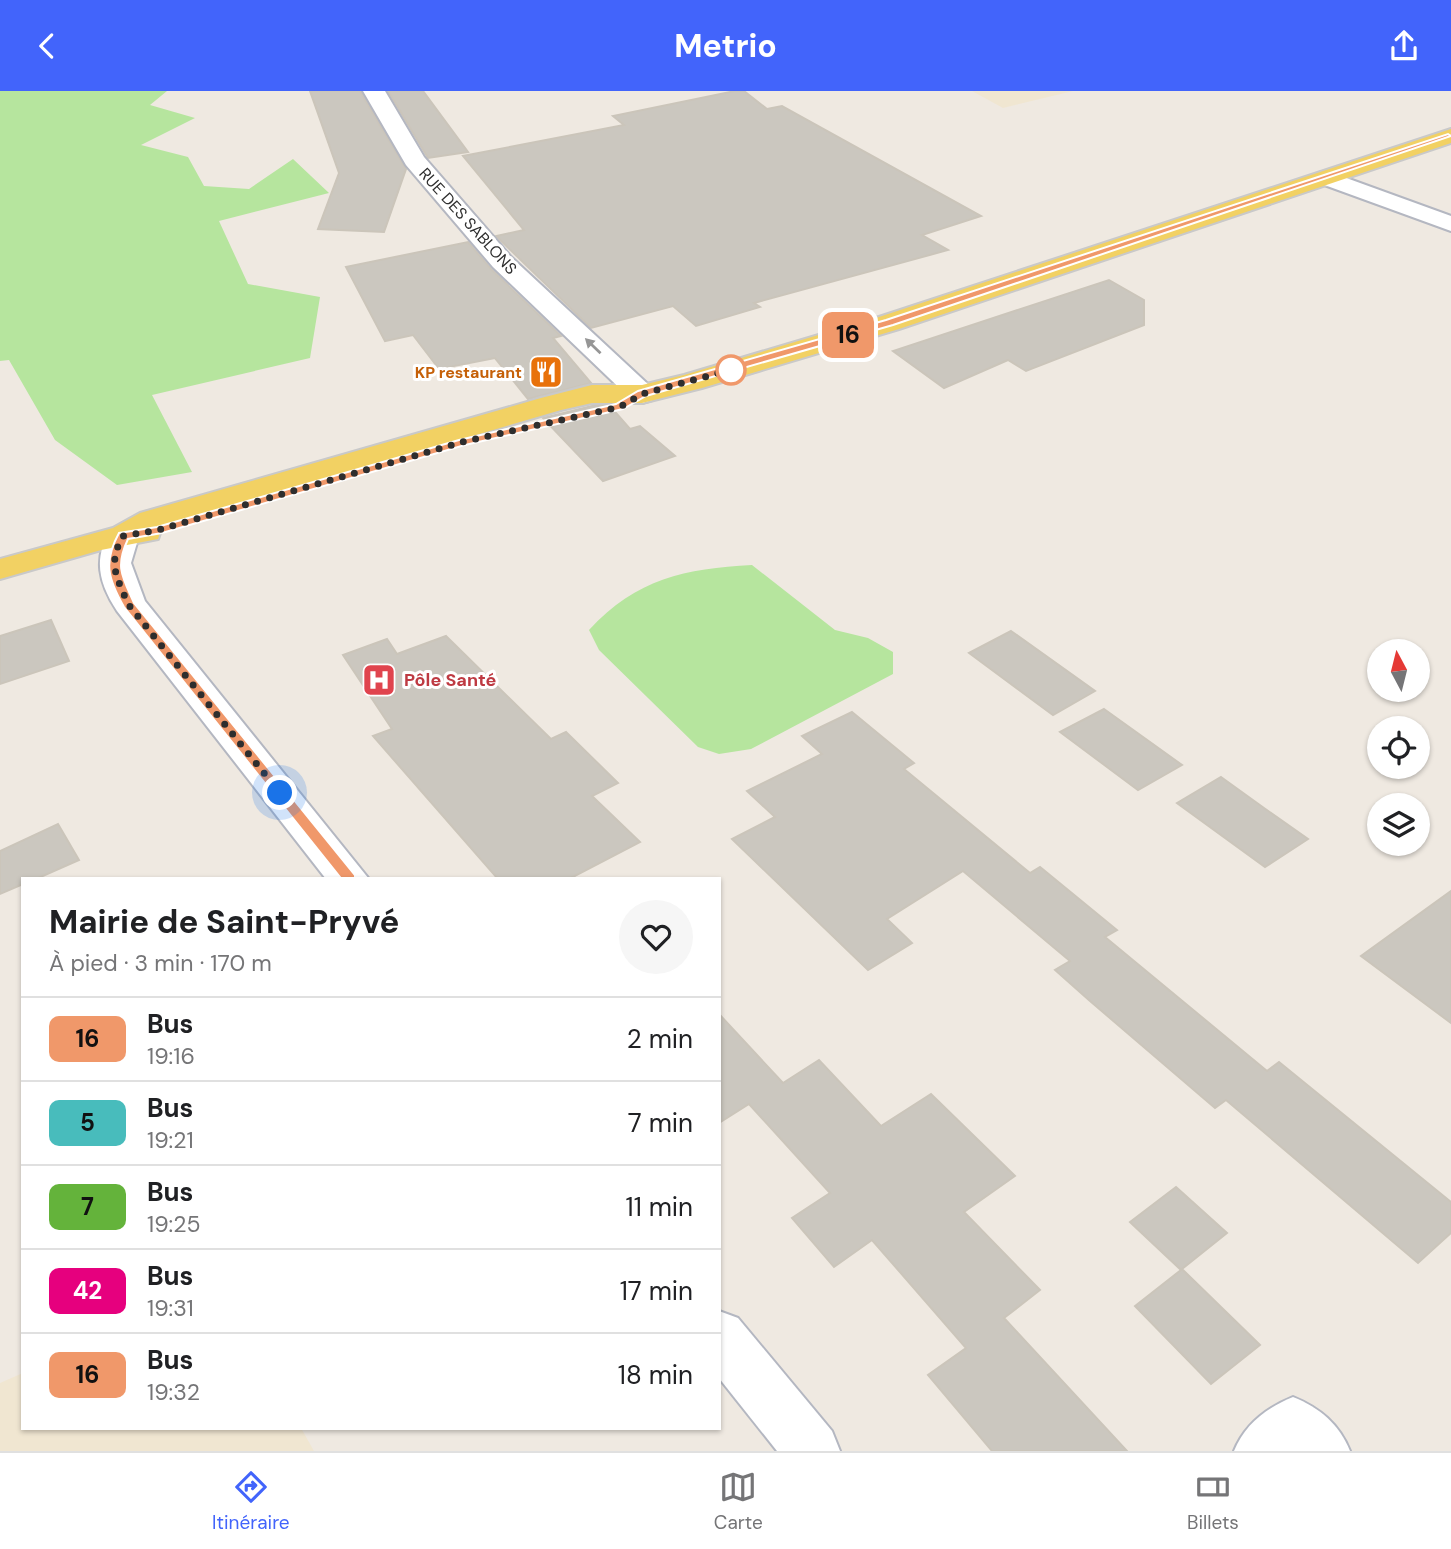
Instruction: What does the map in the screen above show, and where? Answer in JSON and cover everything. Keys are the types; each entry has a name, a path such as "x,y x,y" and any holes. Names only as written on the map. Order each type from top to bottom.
{"main road":[{"path":"0,569 123,536 158,530 462,442 620,407 642,394 889,323 1451,135"}],"street":[{"name":"RUE DES SABLONS","path":"374,91 414,159 502,263 642,394"},
{"path":"1327,178 1451,225"},
{"path":"123,536 113,558 116,575 128,604 347,877"},
{"path":"721,1338 812,1451"},
{"path":"1262,1451 1293,1424 1322,1451"}],"shaded area":[{"path":"972,91 1073,91 1003,108"},
{"path":"21,1374 21,1430 302,1430 314,1451 0,1451 0,1383"}],"green space":[{"path":"0,91 167,91 150,105 195,118 141,145 188,157 204,186 249,189 293,159 329,193 219,221 248,284 320,297 310,358 152,395 192,472 117,485 55,440 9,360 0,361"},
{"path":"752,565 835,630 868,638 893,652 893,674 751,749 719,754 698,747 599,650 589,630 625,598 663,580 705,570"}],"building":[{"path":"310,91 360,91 406,169 384,232 318,229 339,173"},
{"path":"388,91 423,91 468,152 428,158"},
{"path":"744,91 767,109 782,106 981,216 922,235 948,250 754,303 760,307 696,326 673,306 591,328 496,236 524,230 463,156 624,125 613,116"},
{"path":"468,242 491,269 561,336 553,338 591,383 528,399 495,358 439,369 413,335 385,341 346,267"},
{"path":"1109,280 1144,300 1144,325 1026,371 1008,360 944,388 893,351"},
{"path":"592,406 610,406 630,429 640,426 675,456 603,481 543,418"},
{"path":"51,620 69,661 0,684 0,636"},
{"path":"1011,631 1095,691 1053,715 969,653"},
{"path":"446,636 551,739 566,732 618,783 592,796 640,842 573,877 496,877 373,736 392,729 343,655 387,639 397,654"},
{"path":"1104,709 1182,765 1138,790 1060,732"},
{"path":"852,712 914,763 904,769 1030,873 1040,867 1117,930 1105,937 1267,1071 1279,1062 1451,1202 1451,1233 1418,1263 1226,1100 1215,1108 1090,1001 1055,970 1070,961 963,871 887,919 912,943 868,970 732,839 775,817 747,791 822,754 802,736"},
{"path":"1221,777 1308,839 1265,867 1177,803"},
{"path":"58,824 79,860 41,877 21,877 21,885 0,894 0,851"},
{"path":"1451,891 1451,1023 1361,956"},
{"path":"721,1016 783,1083 819,1060 881,1126 931,1094 1015,1176 964,1212 1040,1290 1004,1318 1127,1451 992,1451 928,1375 966,1348 872,1240 834,1267 792,1218 830,1193 749,1104 721,1122"},
{"path":"1176,1187 1227,1233 1182,1269 1260,1345 1211,1384 1135,1306 1181,1270 1130,1222"}],"bus line":[{"name":"16","path":"348,877 128,604 116,575 113,558 123,536 158,530 462,442 536,428 620,407 642,394 889,323 1451,136"}],"place":[{"name":"KP restaurant","path":"546,372"},
{"name":"Pôle Santé","path":"379,680"}],"route":[{"path":"280,793 128,604 116,575 113,558 123,536 158,530 462,442 536,428 620,407 642,394 741,367 731,370"}]}
